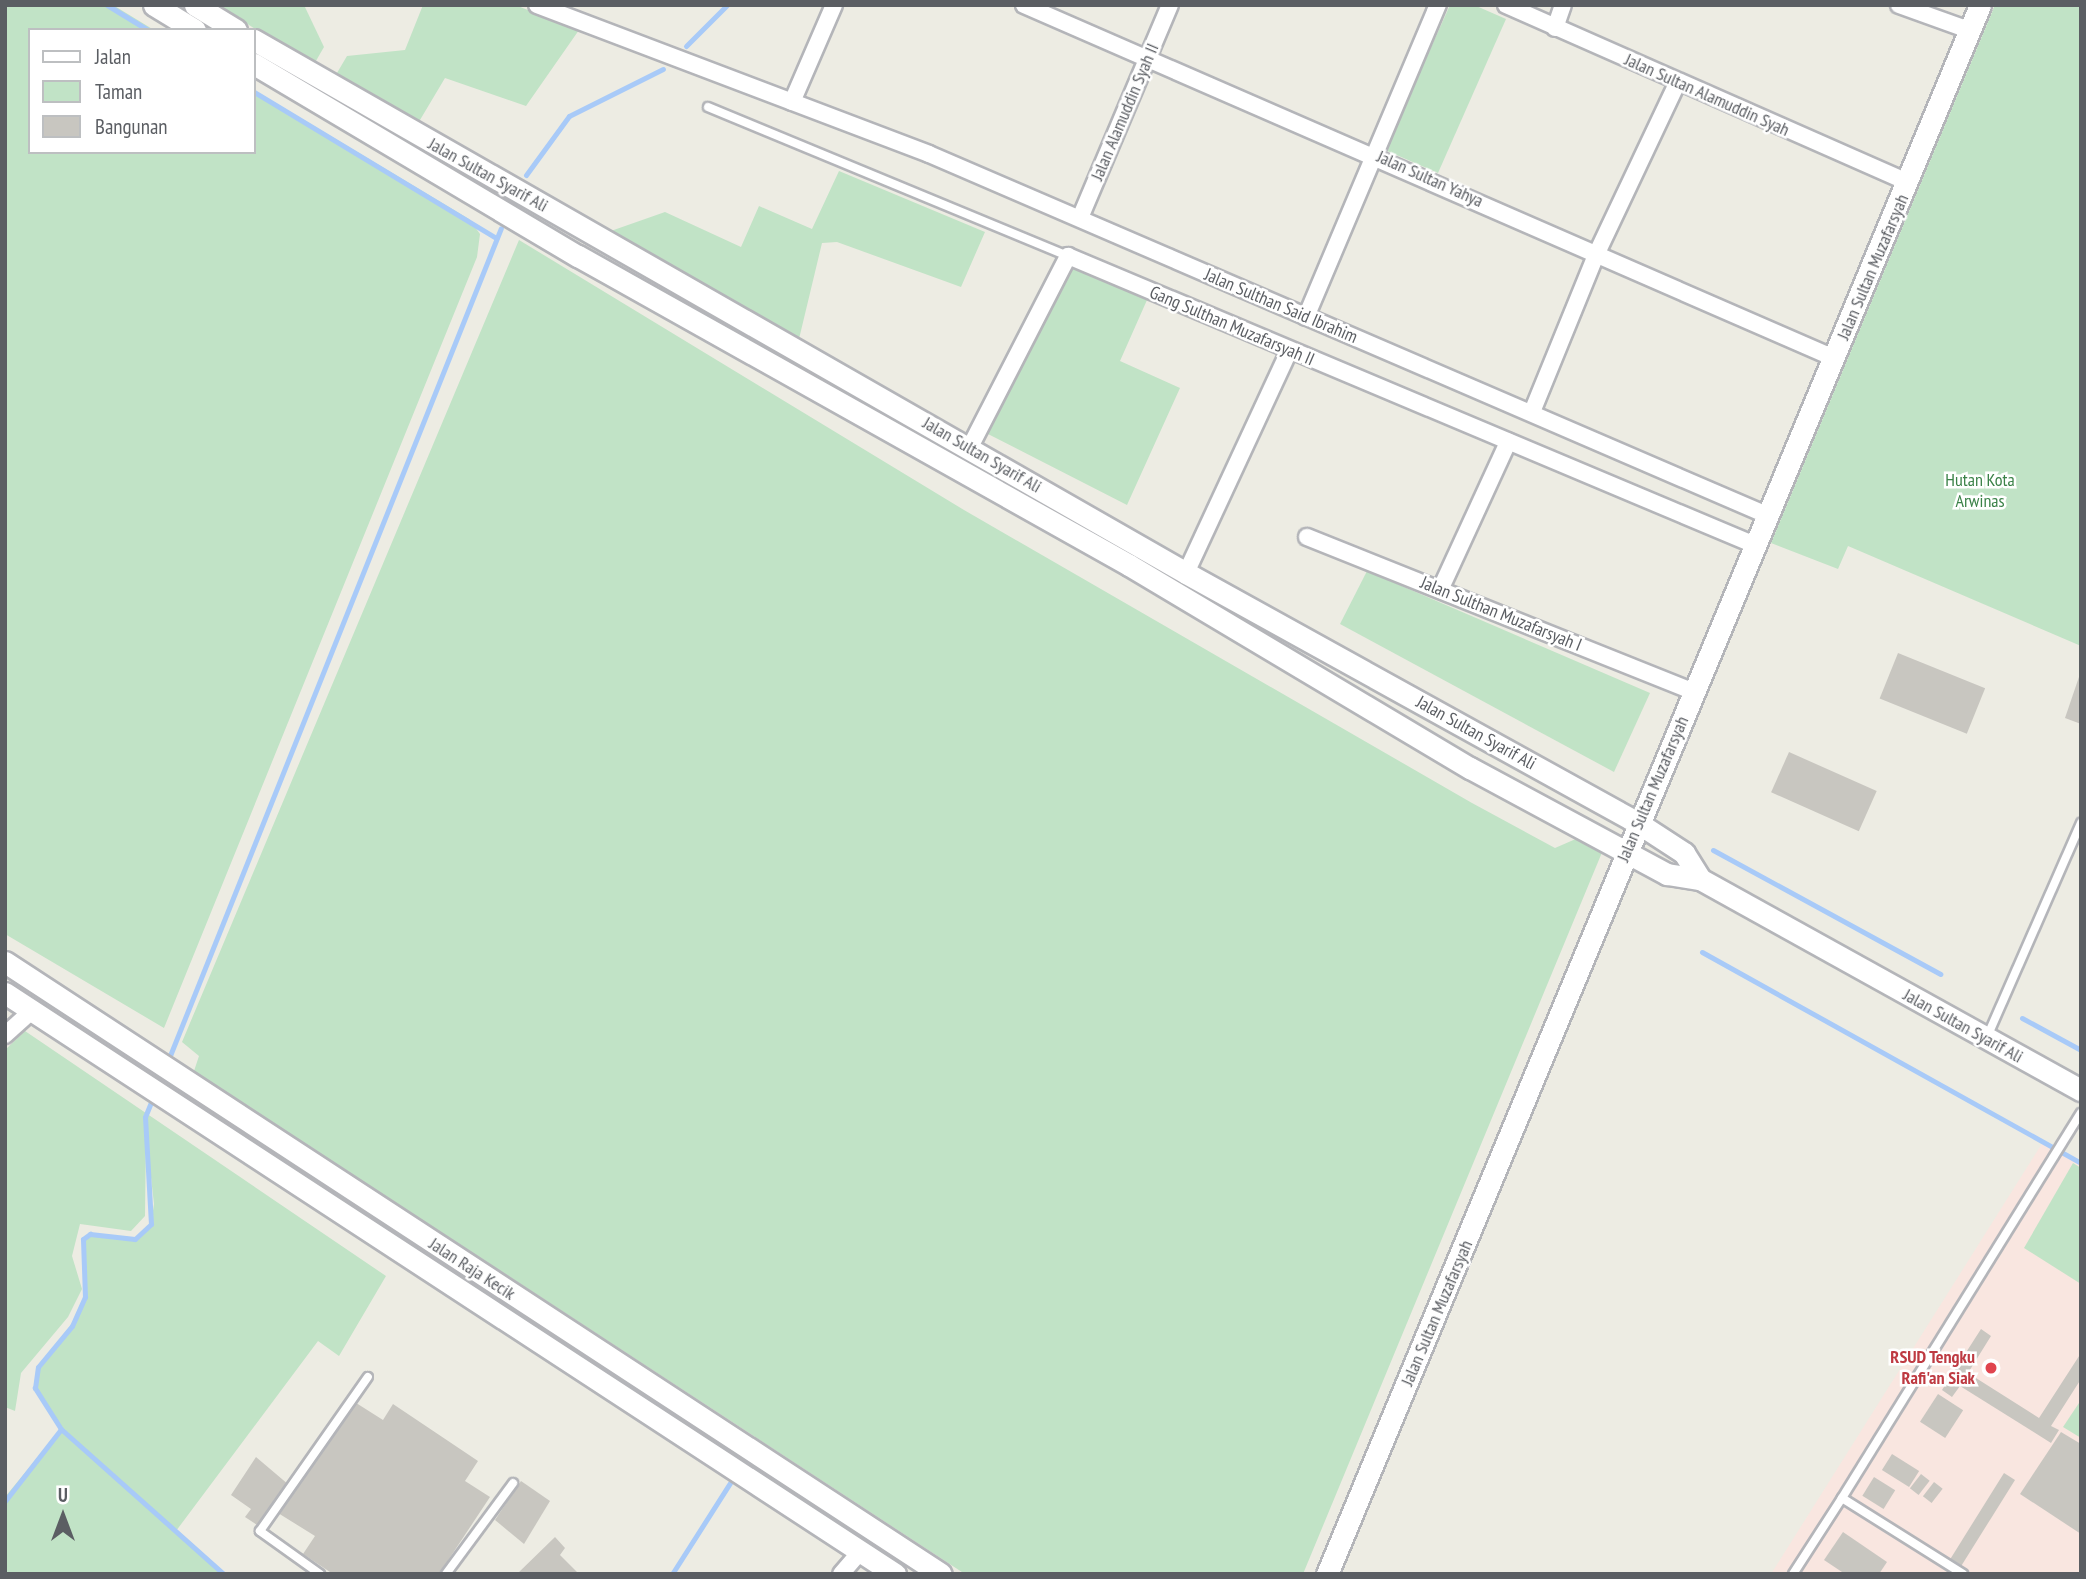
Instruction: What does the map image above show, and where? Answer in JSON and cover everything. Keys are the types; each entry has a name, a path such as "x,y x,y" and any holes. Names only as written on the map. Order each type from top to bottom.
{"street":[{"path":"154,5 192,28"},
{"path":"195,5 233,28"},
{"name":"Jalan Sulthan Said Ibrahim","path":"537,5 792,102 1080,219 1767,515"},
{"path":"792,102 834,5"},
{"name":"Jalan Sultan Yahya","path":"1024,5 1377,155 1596,255 1834,358"},
{"name":"Jalan Alamuddin Syah II","path":"1080,219 1170,5"},
{"path":"1306,317 1377,155 1438,5"},
{"name":"Jalan Sultan Alamuddin Syah","path":"1506,5 1676,84 1908,182"},
{"path":"1555,28 1563,5"},
{"path":"1899,5 1969,30"},
{"name":"Jalan Sultan Muzafarsyah","path":"1327,1574 1626,849 1980,5"},
{"name":"Jalan Sultan Syarif Ali","path":"256,41 970,447 1186,573 1638,823 1684,853 1700,878"},
{"name":"Jalan Sultan Syarif Ali","path":"256,66 559,246 1129,565 1470,768 1626,849 1667,874 1700,878 2081,1090"},
{"path":"1532,412 1596,255 1676,84"},
{"path":"559,246 573,222"},
{"path":"970,447 1068,256"},
{"name":"Gang Sulthan Muzafarsyah II","path":"1068,256 1755,545"},
{"path":"1186,573 1289,351"},
{"path":"1441,589 1508,442"},
{"name":"Jalan Sulthan Muzafarsyah I","path":"1307,537 1694,692"},
{"name":"Jalan Raja Kecik","path":"5,961 430,1242 941,1574"},
{"name":"Jalan Raja Kecik","path":"5,993 895,1574"},
{"path":"5,1035 32,1011"},
{"path":"417,1263 430,1242"},
{"path":"841,1574 861,1551"}],"lane":[{"name":"Gang Sulthan Muzafarsyah II","path":"708,107 1068,256"},
{"path":"1986,1039 2081,823"},
{"path":"1793,1574 2081,1113"},
{"path":"320,1574 260,1531 368,1377"},
{"path":"446,1574 513,1483"},
{"path":"1842,1497 1963,1574"}],"shaded area":[{"name":"RSUD Tengku Rafi'an Siak","path":"2043,1142 2081,1163 2081,1574 1771,1574"}],"green space":[{"path":"5,5 113,5 151,28 28,28 28,154 256,154 256,91 469,219 480,234 477,257 164,1028 5,934"},
{"path":"218,5 304,5 324,47 313,66"},
{"path":"423,5 515,5 579,30 526,106 445,78 417,125 334,78 347,56 405,50"},
{"path":"1450,5 1474,5 1506,19 1438,173 1385,150"},
{"name":"Hutan Kota Arwinas","path":"1995,5 2081,5 2081,646 1848,546 1838,569 1771,543"},
{"path":"839,171 985,232 961,287 837,242 822,243 799,339 608,232 665,212 741,247 759,206 812,229"},
{"path":"519,240 964,510 1472,803 1555,848 1578,838 1603,850 1303,1574 965,1574 194,1071 199,1056 182,1042"},
{"path":"1070,267 1147,300 1120,361 1180,388 1127,505 988,434"},
{"path":"1367,571 1650,693 1614,772 1340,624"},
{"path":"25,1031 386,1276 339,1356 318,1341 176,1531 224,1574 5,1574 5,1497 61,1429 35,1388 38,1371 72,1326 85,1297 83,1239 90,1234 135,1239 151,1224 154,1204 146,1133 145,1216 131,1231 80,1224 72,1256 82,1289 68,1317 21,1373 15,1411 5,1407 5,1050"},
{"path":"2073,1163 2081,1168 2081,1284 2024,1248"},
{"path":"2081,1400 2081,1438 2063,1427"}],"building":[{"path":"1898,653 1985,688 1967,734 1880,698"},
{"path":"2081,674 2081,724 2065,718"},
{"path":"1789,752 1877,791 1859,831 1771,792"},
{"path":"1981,1329 1991,1336 1968,1373 2039,1418 2081,1353 2081,1379 2051,1426 2059,1430 2051,1443 1960,1386 1952,1397 1942,1390"},
{"path":"1938,1394 1963,1410 1945,1438 1920,1422"},
{"path":"353,1401 383,1420 393,1404 478,1461 465,1481 490,1497 439,1574 333,1574 303,1554 315,1536 278,1513"},
{"path":"2061,1432 2081,1444 2081,1534 2020,1494"},
{"path":"1892,1454 1919,1471 1909,1487 1882,1470"},
{"path":"256,1457 289,1485 260,1527 245,1517 251,1509 231,1495"},
{"path":"2004,1473 2015,1480 1962,1566 1950,1559"},
{"path":"1921,1474 1930,1481 1919,1495 1910,1488"},
{"path":"1874,1477 1895,1490 1884,1509 1862,1496"},
{"path":"521,1481 550,1501 524,1544 495,1520"},
{"path":"1934,1482 1943,1489 1932,1503 1923,1496"},
{"path":"1843,1532 1887,1562 1879,1574 1845,1574 1824,1560"},
{"path":"555,1537 565,1548 560,1555 579,1574 517,1574"}],"waterway":[{"path":"107,5 145,28"},
{"path":"686,46 727,5"},
{"path":"526,175 569,116 663,69"},
{"path":"256,93 496,238"},
{"path":"167,1063 501,228"},
{"path":"1713,850 1940,974"},
{"path":"1702,952 2081,1163"},
{"path":"2022,1018 2081,1050"},
{"path":"5,1501 61,1429 35,1388 38,1367 72,1326 85,1297 83,1239 90,1234 135,1239 151,1224 145,1117 154,1095"},
{"path":"61,1429 224,1574"},
{"path":"672,1574 730,1483"}],"place":[{"name":"RSUD Tengku Rafi'an Siak","path":"1991,1368"}]}
